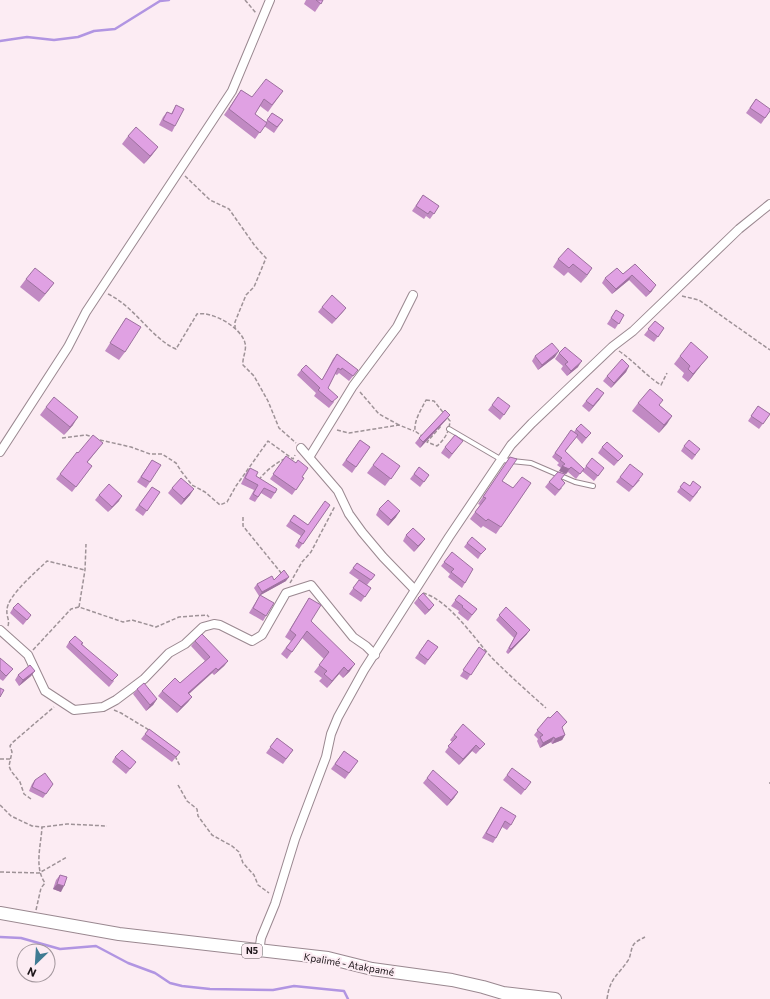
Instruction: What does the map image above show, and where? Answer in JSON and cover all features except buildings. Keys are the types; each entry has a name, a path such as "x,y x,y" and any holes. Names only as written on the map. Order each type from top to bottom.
{"main road":[{"name":"Kpalimé - Atakpamé","path":"0,913 119,934 259,952 328,958 372,969 452,980 483,987 503,994 555,999"}],"street":[{"path":"0,452 68,347 101,290 232,91 270,0"},
{"path":"259,952 261,938 295,839 326,757 332,730 364,670 375,655 448,537 511,445 532,423 612,347 633,331 739,229 770,204"},
{"path":"310,456 352,386 397,327 413,295"},
{"path":"301,448 310,456 338,491 349,514 362,532 383,558 415,590"},
{"path":"3,633 28,655 45,691 74,710 103,707 144,679 169,653 185,644 203,627 214,624 252,641 262,635 286,593 311,585 353,637 366,646 375,655"}],"lane":[{"path":"449,429 502,460 531,463 575,482 593,486"}],"path":[{"path":"245,0 262,19"},
{"path":"179,171 210,200 229,209 255,246 266,258 254,287 246,295 235,322 235,329"},
{"path":"101,290 114,296 139,317 168,346 176,349 197,314 203,312 220,319 235,329 245,343 243,365 254,376 268,402 279,428 301,448 293,459 279,461 274,467 263,472 255,483"},
{"path":"668,297 680,295 700,300 770,350"},
{"path":"612,347 629,357 660,385 667,373"},
{"path":"352,386 379,414 399,425 415,431 422,436 436,421 441,426 427,442 437,446 444,441 449,429 450,421 434,401 426,400 420,411 415,426 415,431"},
{"path":"322,436 337,429 350,433 399,425"},
{"path":"62,438 86,435 102,441 124,445 150,454 162,454 176,463 181,472 192,485 205,492 220,505 224,505 227,502 236,486 268,441 293,459"},
{"path":"243,518 243,526 290,583 302,562 311,552 335,505 338,491"},
{"path":"79,607 85,570 86,544"},
{"path":"3,633 9,623 6,610 12,599 31,576 48,561 85,570"},
{"path":"415,590 434,596 470,631 492,657 546,708"},
{"path":"28,655 71,609 79,607 123,622 132,620 156,627 179,617 207,615 214,624"},
{"path":"31,799 24,794 20,782 11,771 10,759 12,752 10,746 45,714 62,702"},
{"path":"103,707 111,711 121,713 150,731"},
{"path":"174,753 180,766"},
{"path":"0,759 10,759"},
{"path":"178,785 187,801 197,809 198,816 212,836 232,846 239,852 244,863 254,875 258,885 276,898"},
{"path":"0,805 18,820 32,826 42,827 67,824 107,826"},
{"path":"34,919 41,888 45,883 39,873 42,827"},
{"path":"0,872 39,873 67,857"},
{"path":"607,999 609,986 613,976 622,968 629,958 633,946 645,937"}],"waterway":[{"path":"0,41 27,37 54,40 78,37 94,31 115,29 160,1 169,0"},
{"path":"0,937 21,938 60,949 96,946 128,963 155,973 170,983 182,986 210,989 273,990 294,986 344,991 348,999"}]}
